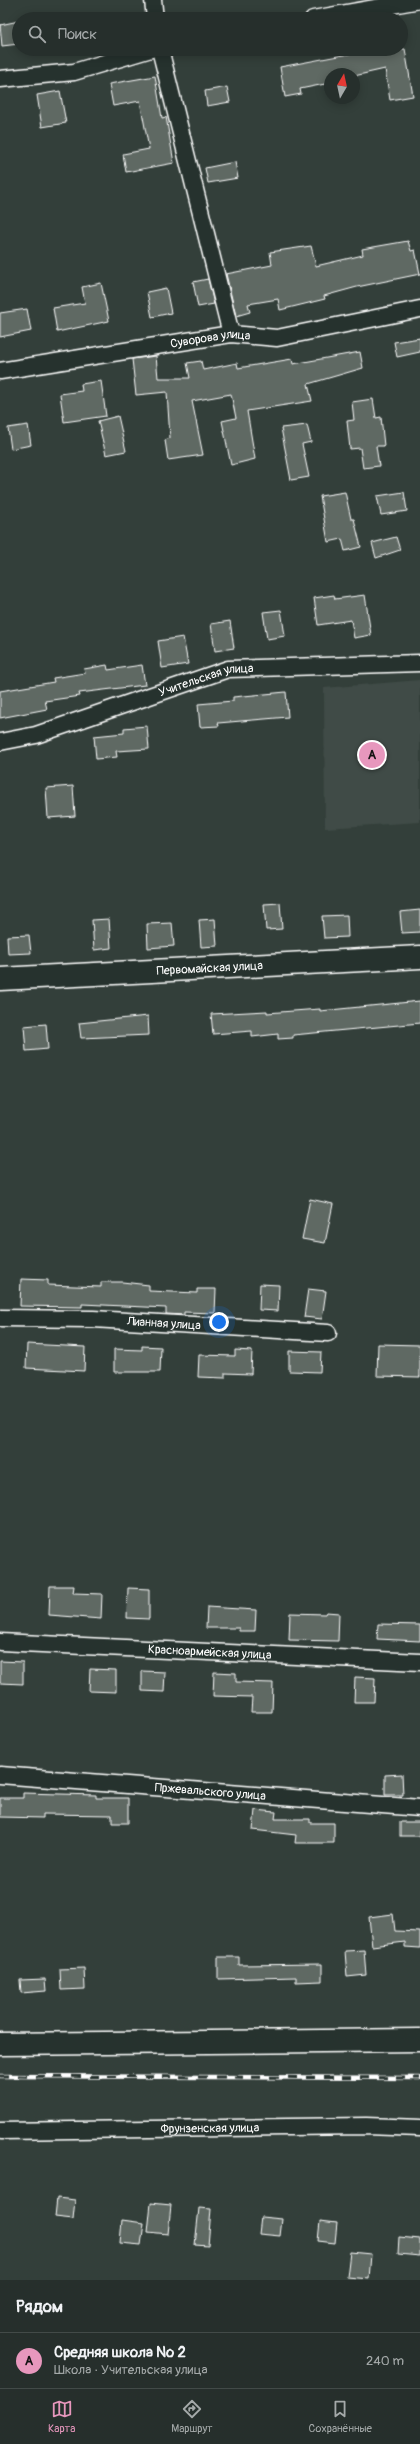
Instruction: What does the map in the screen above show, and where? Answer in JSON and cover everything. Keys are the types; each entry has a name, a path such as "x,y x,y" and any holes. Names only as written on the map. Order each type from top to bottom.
{"street":[{"path":"153,0 154,12"},
{"path":"352,12 420,0"},
{"path":"0,79 74,72 128,56"},
{"path":"162,56 231,334"},
{"name":"Суворова улица","path":"0,371 231,334 277,338 420,308"},
{"name":"Учительская улица","path":"0,742 36,735 228,670 420,663"},
{"name":"Первомайская улица","path":"0,979 420,957"},
{"name":"Лианная улица","path":"0,1318 93,1319 328,1334"},
{"name":"Красноармейская улица","path":"0,1642 420,1662"},
{"name":"Пржевальского улица","path":"0,1775 420,1808"},
{"path":"0,2044 420,2040"},
{"name":"Фрунзенская улица","path":"0,2131 366,2126 420,2128"}],"shaded area":[{"path":"420,680 420,822 325,828 324,688"}],"building":[{"path":"12,22 12,45 2,46 0,25"},
{"path":"338,56 406,56 413,96 390,100 385,69 360,75 360,68 324,68 324,84 300,89 301,94 285,97 280,67"},
{"path":"155,76 162,118 166,117 174,163 126,172 123,154 149,149 140,101 113,106 109,84"},
{"path":"227,87 230,102 207,106 205,91"},
{"path":"60,91 66,123 42,127 37,95"},
{"path":"235,162 238,178 208,183 205,168"},
{"path":"408,241 411,251 415,250 420,274 357,287 324,296 325,299 280,310 278,299 248,304 250,312 236,316 226,274 272,265 270,252 311,246 316,266 363,255 362,249"},
{"path":"208,279 214,304 198,307 193,282"},
{"path":"101,283 109,321 57,332 53,308 85,303 82,287"},
{"path":"166,288 171,313 152,317 147,292"},
{"path":"27,309 31,331 0,337 0,313"},
{"path":"420,338 420,352 397,357 394,342"},
{"path":"360,352 363,368 308,384 312,401 247,411 255,459 231,465 222,421 236,418 231,394 192,401 203,455 168,460 165,440 170,438 167,392 136,395 132,359 156,356 158,378 190,378 187,363 201,361 203,370 237,363 238,368 292,359 293,364"},
{"path":"101,381 106,416 64,422 60,394 82,391 81,384"},
{"path":"373,399 376,418 381,417 384,446 376,446 379,466 363,468 360,448 350,449 347,421 354,420 352,402"},
{"path":"118,416 126,451 106,455 98,421"},
{"path":"28,425 31,445 11,449 8,428"},
{"path":"307,425 311,442 302,444 309,477 291,480 281,428"},
{"path":"345,492 351,519 354,519 361,547 345,551 342,539 328,542 320,496"},
{"path":"404,492 407,511 381,515 377,496"},
{"path":"396,537 400,550 376,558 372,543"},
{"path":"334,595 335,599 365,595 371,635 354,638 351,620 318,625 314,598"},
{"path":"281,610 285,636 267,639 263,612"},
{"path":"230,621 234,648 215,651 211,624"},
{"path":"183,637 188,664 162,668 158,641"},
{"path":"107,665 108,670 142,665 145,685 79,693 80,696 45,701 47,709 0,718 0,691 54,682 53,678 85,673 84,669"},
{"path":"286,692 288,717 218,723 219,726 200,727 198,704 233,701 233,697"},
{"path":"147,726 149,749 116,751 117,757 96,759 94,736 124,733 124,728"},
{"path":"73,786 75,816 48,818 46,788"},
{"path":"280,903 282,929 266,930 264,904"},
{"path":"420,910 420,932 402,933 400,912"},
{"path":"347,915 348,937 324,938 322,916"},
{"path":"109,919 111,948 94,950 92,920"},
{"path":"215,919 217,946 201,947 199,920"},
{"path":"172,923 174,946 148,948 147,924"},
{"path":"29,935 31,953 8,954 7,936"},
{"path":"420,1001 420,1023 293,1035 293,1038 278,1039 278,1034 252,1037 252,1031 213,1034 211,1014 267,1011 267,1013 320,1009 320,1011"},
{"path":"148,1016 149,1035 81,1038 79,1023"},
{"path":"46,1024 48,1049 26,1051 24,1026"},
{"path":"310,1199 333,1204 325,1243 302,1239"},
{"path":"21,1279 48,1280 48,1285 101,1287 101,1282 122,1282 149,1285 149,1291 197,1293 197,1289 216,1289 215,1313 184,1312 184,1315 166,1314 166,1308 82,1304 82,1307 20,1306"},
{"path":"260,1284 279,1285 278,1311 259,1310"},
{"path":"308,1289 326,1291 322,1319 304,1317"},
{"path":"27,1344 85,1347 84,1371 26,1368"},
{"path":"378,1344 420,1345 420,1377 377,1376"},
{"path":"142,1346 161,1347 160,1372 114,1372 114,1349 142,1350"},
{"path":"235,1350 252,1351 251,1374 225,1373 225,1378 198,1377 199,1355 235,1356"},
{"path":"289,1351 321,1352 320,1372 289,1371"},
{"path":"50,1586 74,1586 73,1593 102,1594 101,1619 49,1615"},
{"path":"128,1588 149,1589 149,1619 127,1618"},
{"path":"207,1607 256,1610 255,1631 239,1631 239,1628 206,1628"},
{"path":"326,1612 339,1613 338,1641 289,1640 290,1613 325,1614"},
{"path":"378,1624 420,1625 420,1641 377,1639"},
{"path":"0,1661 23,1662 23,1684 0,1683"},
{"path":"90,1669 116,1670 116,1692 89,1691"},
{"path":"142,1671 165,1672 164,1692 142,1691"},
{"path":"214,1672 236,1673 236,1682 273,1683 272,1712 251,1712 252,1697 213,1696"},
{"path":"355,1677 375,1678 374,1702 354,1702"},
{"path":"402,1774 403,1795 385,1795 385,1775"},
{"path":"23,1793 96,1795 96,1798 128,1798 128,1823 112,1823 112,1815 43,1814 43,1818 0,1817 0,1798 23,1798"},
{"path":"255,1810 276,1812 275,1819 310,1819 310,1823 334,1823 334,1843 295,1843 296,1835 253,1830"},
{"path":"400,1822 420,1822 420,1836 400,1836"},
{"path":"393,1914 395,1931 420,1932 420,1948 405,1947 405,1942 372,1946 369,1917"},
{"path":"364,1950 366,1975 347,1977 345,1951"},
{"path":"218,1957 239,1957 239,1965 322,1964 322,1981 296,1982 296,1977 218,1979"},
{"path":"84,1968 85,1989 61,1990 60,1969"},
{"path":"45,1979 46,1991 21,1993 20,1980"},
{"path":"57,2198 75,2200 73,2219 55,2217"},
{"path":"151,2203 171,2205 168,2234 148,2232"},
{"path":"199,2208 211,2209 208,2246 195,2245"},
{"path":"261,2217 282,2219 280,2236 259,2234"},
{"path":"122,2220 144,2223 141,2245 120,2243"},
{"path":"320,2221 337,2223 335,2243 318,2241"},
{"path":"399,2237 420,2239 420,2256 398,2254"},
{"path":"350,2252 371,2254 369,2279 347,2277"}],"railway":[{"path":"0,2076 420,2078"}],"place":[{"name":"Средняя школа № 2","path":"372,755"}]}
